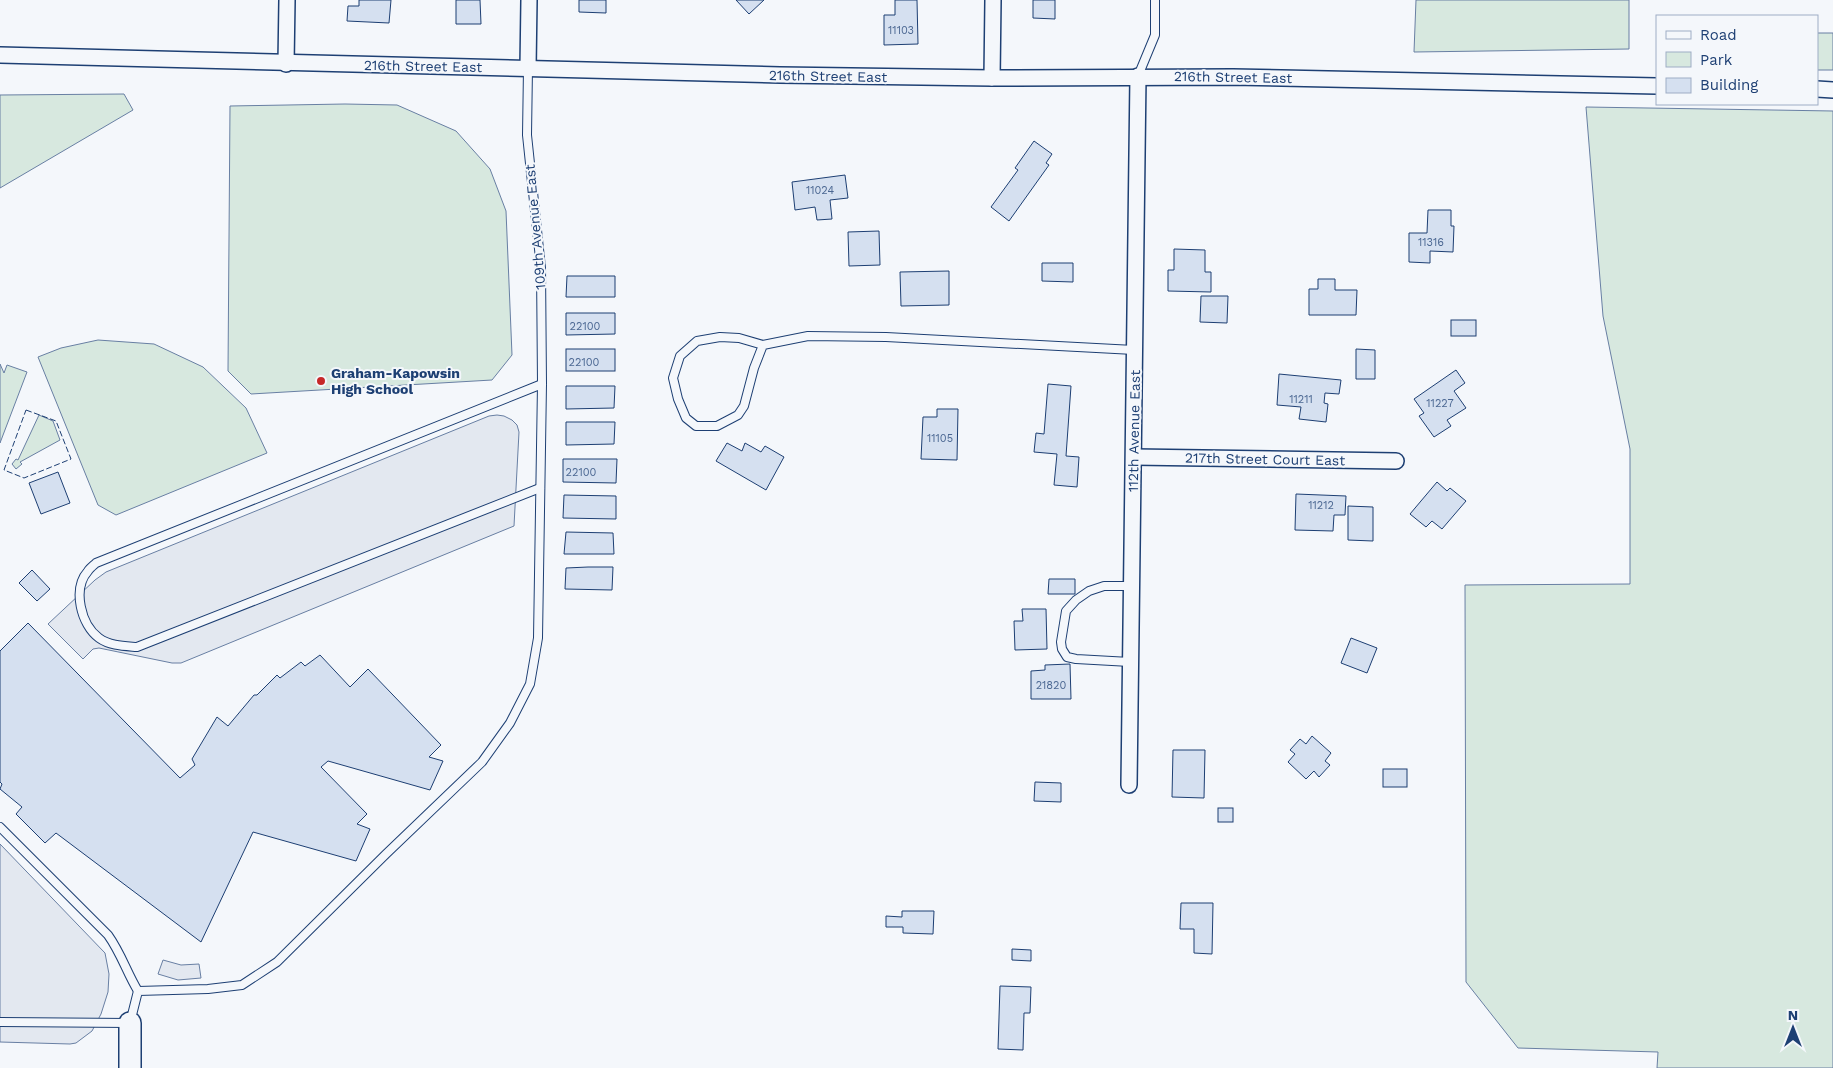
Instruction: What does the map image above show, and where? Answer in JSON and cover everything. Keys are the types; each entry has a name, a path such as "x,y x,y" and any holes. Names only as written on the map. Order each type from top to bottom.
{"street":[{"path":"286,64 287,0"},
{"name":"109th Avenue East","path":"528,68 529,0"},
{"path":"992,78 993,0"},
{"name":"216th Street East","path":"0,55 286,64 780,75 992,78 1138,76 1656,86"},
{"name":"112th Avenue East","path":"1129,785 1138,76"},
{"path":"1818,89 1833,90"},
{"name":"217th Street Court East","path":"1134,456 1396,461"},
{"path":"130,1024 130,1068"}],"lane":[{"path":"1138,76 1156,35 1155,0"},
{"name":"109th Avenue East","path":"138,991 242,985 276,962 482,762 510,723 530,684 538,638 542,384 541,268 527,135 528,68"},
{"path":"763,345 754,368 744,406 738,415 717,426 696,426 686,418 678,399 673,378 680,356 697,341 720,337 739,338 763,345 808,336 886,337 1134,350"},
{"path":"540,488 137,647 110,643 99,638 91,630 83,616 81,586 86,572 96,563 542,384"},
{"path":"1130,662 1076,659 1067,656 1062,649 1061,642 1066,612 1076,600 1089,591 1104,586 1131,586"},
{"path":"0,827 108,935 119,950 129,976 138,991 130,1024 0,1022"}],"green space":[{"path":"1416,0 1629,0 1629,49 1414,52"},
{"path":"1818,33 1833,33 1833,70 1818,70"},
{"path":"124,94 133,110 0,188 0,95"},
{"path":"397,105 456,131 490,169 506,211 512,355 492,380 251,394 228,371 230,106"},
{"path":"1586,107 1833,111 1833,1068 1657,1068 1658,1052 1518,1048 1466,982 1465,585 1630,584 1630,449 1603,316"},
{"path":"98,340 154,344 203,367 246,408 267,453 116,515 98,505 38,357 61,348"},
{"path":"0,364 4,373 7,365 27,372 0,443"},
{"path":"39,415 53,421 60,440 20,462 22,464 16,469 12,464 16,459 18,460"}],"shaded area":[{"path":"497,415 512,420 517,425 519,432 514,526 181,663 172,663 99,648 93,649 83,659 48,624 106,572 489,416"},
{"path":"0,844 105,953 109,974 108,992 101,1014 92,1031 76,1043 0,1042"},
{"path":"163,960 181,965 199,964 201,978 178,980 158,974"}],"building":[{"path":"359,0 391,0 389,23 347,21 348,6 359,6"},
{"path":"456,0 480,0 481,24 456,24"},
{"path":"579,0 606,0 606,13 579,12"},
{"path":"736,0 764,0 749,14"},
{"path":"895,0 917,0 918,44 884,45 884,15 895,15"},
{"path":"1033,0 1055,0 1055,19 1033,18"},
{"path":"1034,141 1052,154 1046,163 1049,165 1009,221 991,207 1018,170 1015,168"},
{"path":"845,175 848,198 830,200 832,219 817,220 815,207 795,210 792,182"},
{"path":"1428,210 1451,210 1451,226 1454,226 1453,252 1430,251 1430,263 1409,262 1409,233 1427,233"},
{"path":"879,231 880,265 849,266 848,232"},
{"path":"1174,249 1205,250 1205,272 1211,272 1211,292 1168,291 1168,270 1174,270"},
{"path":"1042,263 1073,263 1073,282 1042,281"},
{"path":"949,271 949,305 901,306 900,272"},
{"path":"567,276 615,276 615,297 566,297"},
{"path":"1318,279 1335,279 1335,290 1357,290 1356,315 1309,315 1309,289 1318,289"},
{"path":"1201,296 1228,296 1227,323 1200,322"},
{"path":"566,313 615,313 615,334 566,335"},
{"path":"1451,320 1476,320 1476,336 1451,336"},
{"path":"566,349 615,349 615,371 566,371"},
{"path":"1356,349 1375,350 1375,379 1356,379"},
{"path":"1456,370 1465,383 1454,391 1466,408 1447,420 1451,426 1434,437 1419,416 1424,413 1414,399"},
{"path":"1279,374 1341,380 1339,394 1325,393 1324,403 1328,404 1326,422 1299,419 1301,407 1277,405"},
{"path":"1048,384 1071,386 1066,456 1079,457 1077,487 1054,485 1057,454 1034,452 1036,433 1044,434"},
{"path":"566,386 615,386 614,408 566,409"},
{"path":"937,409 958,409 957,460 921,459 923,417 937,417"},
{"path":"566,422 615,422 614,444 566,445"},
{"path":"727,443 742,451 745,443 761,452 765,446 784,457 766,490 716,461"},
{"path":"563,459 617,459 616,483 563,482"},
{"path":"58,472 70,503 41,514 29,483"},
{"path":"1437,482 1447,491 1450,488 1466,501 1442,529 1432,521 1426,527 1410,514"},
{"path":"1296,494 1346,496 1345,515 1334,515 1333,531 1295,530"},
{"path":"564,495 616,496 616,519 563,518"},
{"path":"1348,506 1373,507 1373,541 1348,540"},
{"path":"566,532 613,533 614,554 564,554"},
{"path":"613,567 612,590 565,589 566,568"},
{"path":"32,570 50,589 37,601 19,583"},
{"path":"1049,579 1075,579 1075,594 1048,594"},
{"path":"1022,609 1046,609 1047,649 1015,650 1014,621 1023,621"},
{"path":"28,623 180,778 195,765 192,759 217,717 228,726 254,695 257,695 277,675 280,678 301,662 305,666 320,655 350,687 368,669 441,745 429,757 443,761 430,790 328,761 321,767 367,814 357,824 370,829 356,861 253,832 201,942 56,833 45,843 16,814 22,807 0,789 2,784 0,782 0,651"},
{"path":"1351,638 1377,648 1367,673 1341,663"},
{"path":"1070,664 1071,699 1031,699 1031,671 1045,670 1045,665"},
{"path":"1312,736 1331,753 1325,761 1330,765 1319,777 1314,771 1306,779 1288,762 1295,754 1290,750 1300,739 1306,744"},
{"path":"1173,750 1205,750 1204,798 1172,797"},
{"path":"1383,769 1407,769 1407,787 1383,787"},
{"path":"1035,782 1061,783 1061,802 1034,801"},
{"path":"1218,808 1233,808 1233,822 1218,822"},
{"path":"1181,903 1213,903 1212,954 1194,953 1194,929 1180,929"},
{"path":"902,911 934,911 933,934 903,933 903,927 886,927 886,916 902,917"},
{"path":"1012,949 1031,950 1031,961 1012,960"},
{"path":"1000,986 1031,987 1030,1013 1024,1013 1023,1050 998,1049"}],"fence":[{"path":"26,410 56,421 71,459 24,478 4,470 26,410"}],"place":[{"name":"Graham-Kapowsin High School","path":"321,381"}]}
